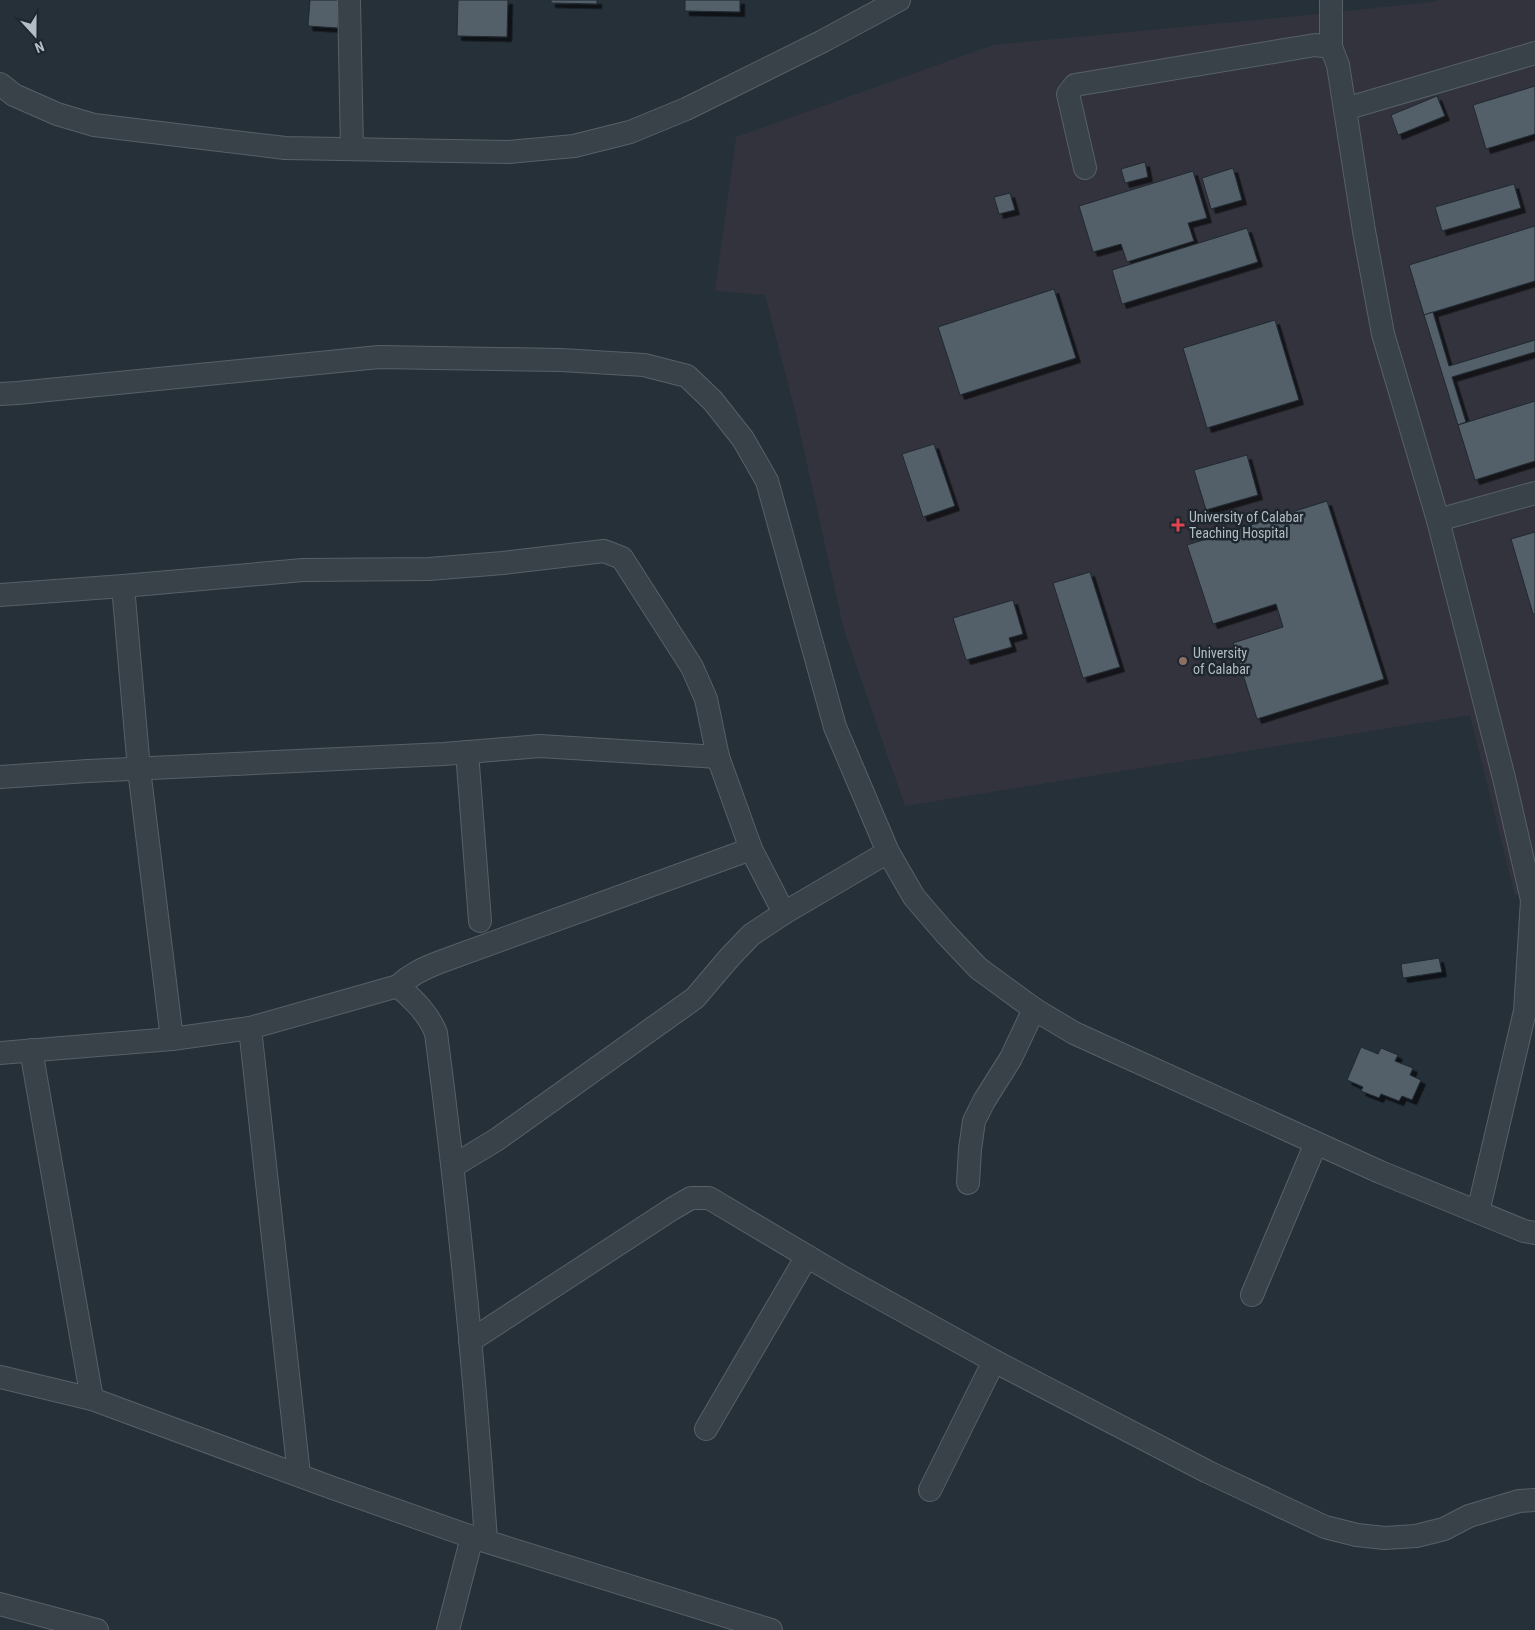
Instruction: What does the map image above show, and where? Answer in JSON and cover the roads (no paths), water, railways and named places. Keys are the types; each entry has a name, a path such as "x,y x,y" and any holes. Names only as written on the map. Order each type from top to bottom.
{"street":[{"path":"349,0 352,149"},
{"path":"0,84 14,95 57,114 94,125 285,148 508,152 574,146 630,132 686,109 823,41 899,0"},
{"path":"1331,0 1331,47 1338,65 1364,231 1383,334 1438,520 1533,899 1530,1012 1478,1212"},
{"path":"1085,168 1068,94 1076,85 1315,45 1331,47"},
{"path":"1345,109 1535,53"},
{"path":"0,394 18,394 379,357 570,360 644,365 687,376 713,401 743,439 766,482 835,728 888,852 914,897 944,933 978,968 1034,1009 1074,1033 1380,1172 1524,1231 1535,1233"},
{"path":"1438,520 1535,493"},
{"path":"0,596 303,570 429,569 503,563 604,551 622,558 692,667 706,699 718,757 751,848 784,913"},
{"path":"123,586 139,769 172,1039"},
{"path":"0,777 467,752 540,746 718,757"},
{"path":"467,752 480,920"},
{"path":"0,1052 172,1039 250,1028 398,986 419,970 751,848"},
{"path":"453,1166 496,1140 695,998 751,935 784,913 888,852"},
{"path":"398,986 431,1020 436,1033 453,1166 482,1465 479,1539 448,1630"},
{"path":"968,1183 974,1121 984,1101 1011,1058 1034,1009"},
{"path":"250,1028 298,1475"},
{"path":"31,1050 92,1399"},
{"path":"1252,1294 1316,1143"},
{"path":"470,1340 672,1209 691,1198 709,1198 807,1256 994,1361 1208,1472 1325,1527 1349,1533 1385,1538 1416,1536 1444,1529 1469,1516 1519,1501 1535,1500"},
{"path":"706,1428 807,1256"},
{"path":"930,1490 994,1361"},
{"path":"0,1377 92,1399 479,1539 770,1630"},
{"path":"0,1604 83,1628"}],"place":[{"name":"University of Calabar Teaching Hospital","path":"1178,525"},
{"name":"University of Calabar","path":"1183,661"}]}
